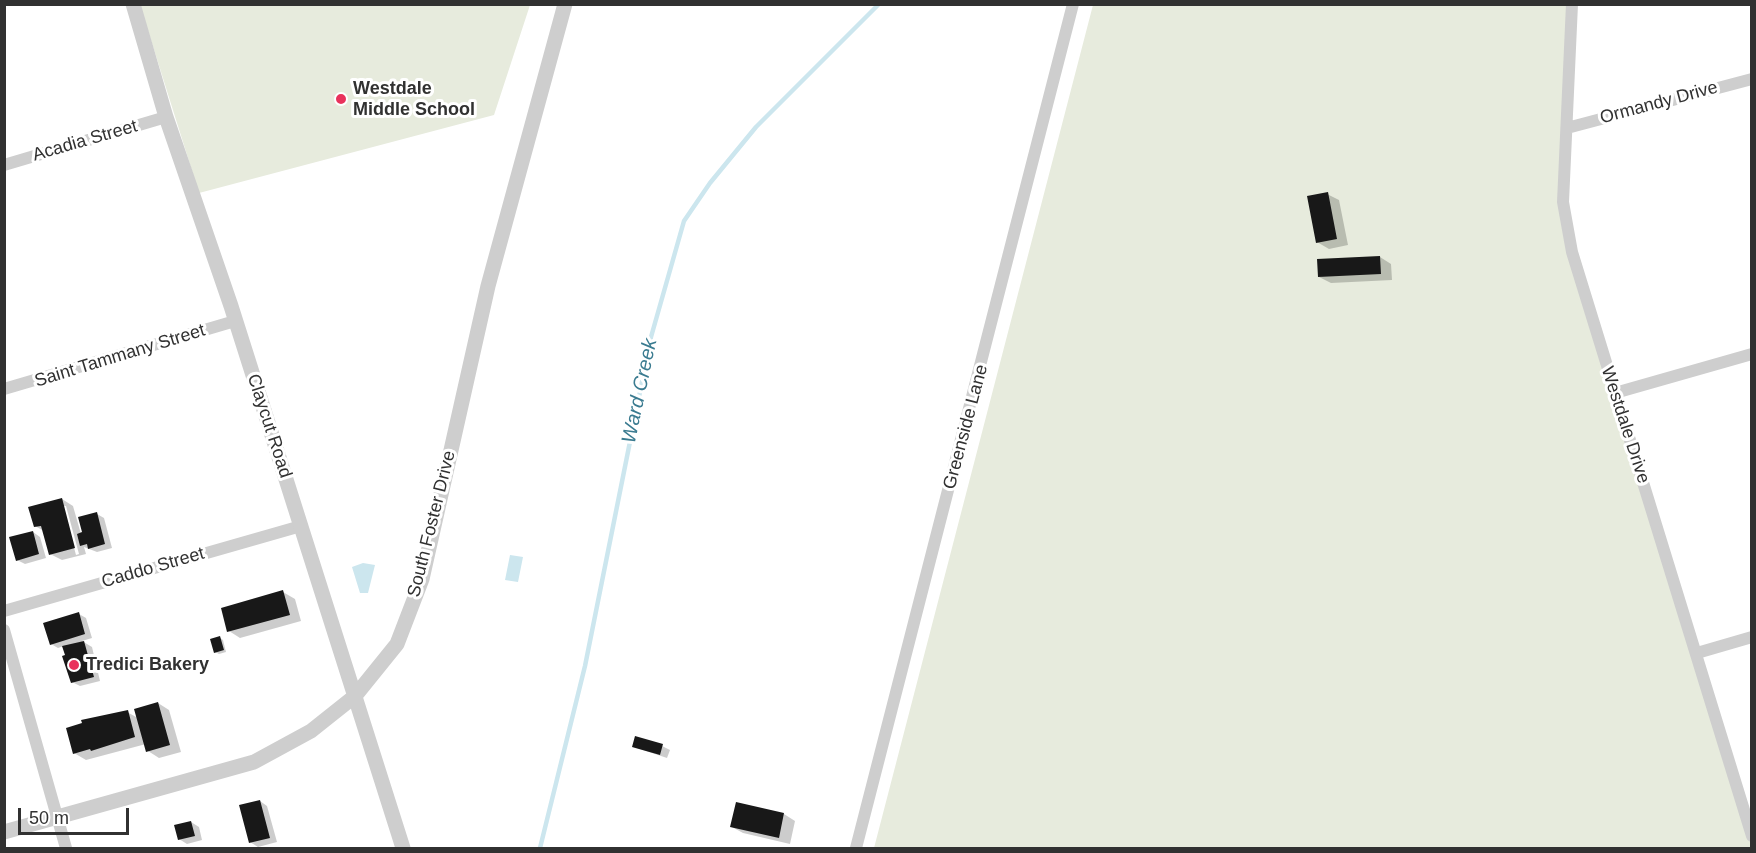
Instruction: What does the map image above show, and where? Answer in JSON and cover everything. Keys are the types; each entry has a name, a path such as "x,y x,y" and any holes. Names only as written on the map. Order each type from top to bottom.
{"street":[{"name":"Claycut Road","path":"133,4 166,117 235,321 403,849"},
{"name":"South Foster Drive","path":"4,832 254,762 311,731 355,696 397,644 423,579 488,286 565,4"},
{"name":"Greenside Lane","path":"856,849 1073,4"},
{"name":"Westdale Drive","path":"1572,4 1563,202 1572,252 1752,836"},
{"name":"Ormandy Drive","path":"1567,128 1752,79"},
{"name":"Acadia Street","path":"4,165 166,117"},
{"name":"Saint Tammany Street","path":"4,389 235,321"},
{"path":"1615,393 1752,354"},
{"name":"Caddo Street","path":"4,611 301,525"},
{"path":"4,630 66,849"},
{"path":"1697,653 1752,637"}],"shaded area":[{"name":"Westdale Middle School","path":"140,5 530,5 494,115 199,193"},
{"path":"1093,5 1573,5 1563,202 1751,839 1751,848 874,848"}],"water":[{"path":"510,555 523,557 518,582 505,580"},
{"path":"363,563 375,565 368,593 360,593 352,567"}],"building":[{"path":"1328,192 1337,239 1316,243 1307,196"},
{"path":"1380,256 1381,274 1318,277 1317,259"},
{"path":"62,498 75,548 49,555 41,526 34,527 28,507"},
{"path":"97,512 105,544 88,549 87,544 80,546 77,534 82,532 78,517"},
{"path":"33,531 39,554 16,561 9,537"},
{"path":"283,590 290,615 227,632 221,608"},
{"path":"79,612 85,634 50,645 43,623"},
{"path":"220,636 224,650 214,653 210,639"},
{"path":"84,641 94,677 71,683 62,656 65,655 62,646"},
{"path":"158,702 170,745 146,752 134,709"},
{"path":"128,710 135,737 91,751 90,749 73,754 66,728 82,723 81,720"},
{"path":"635,736 663,744 660,755 632,747"},
{"path":"260,800 270,838 249,843 239,805"},
{"path":"736,802 784,813 779,838 730,827"},
{"path":"191,821 195,836 178,840 174,825"}],"waterway":[{"name":"Ward Creek","path":"540,848 585,666 651,337 684,221 710,183 756,127 879,4"}],"place":[{"name":"Westdale Middle School","path":"341,99"},
{"name":"Tredici Bakery","path":"74,665"}]}
